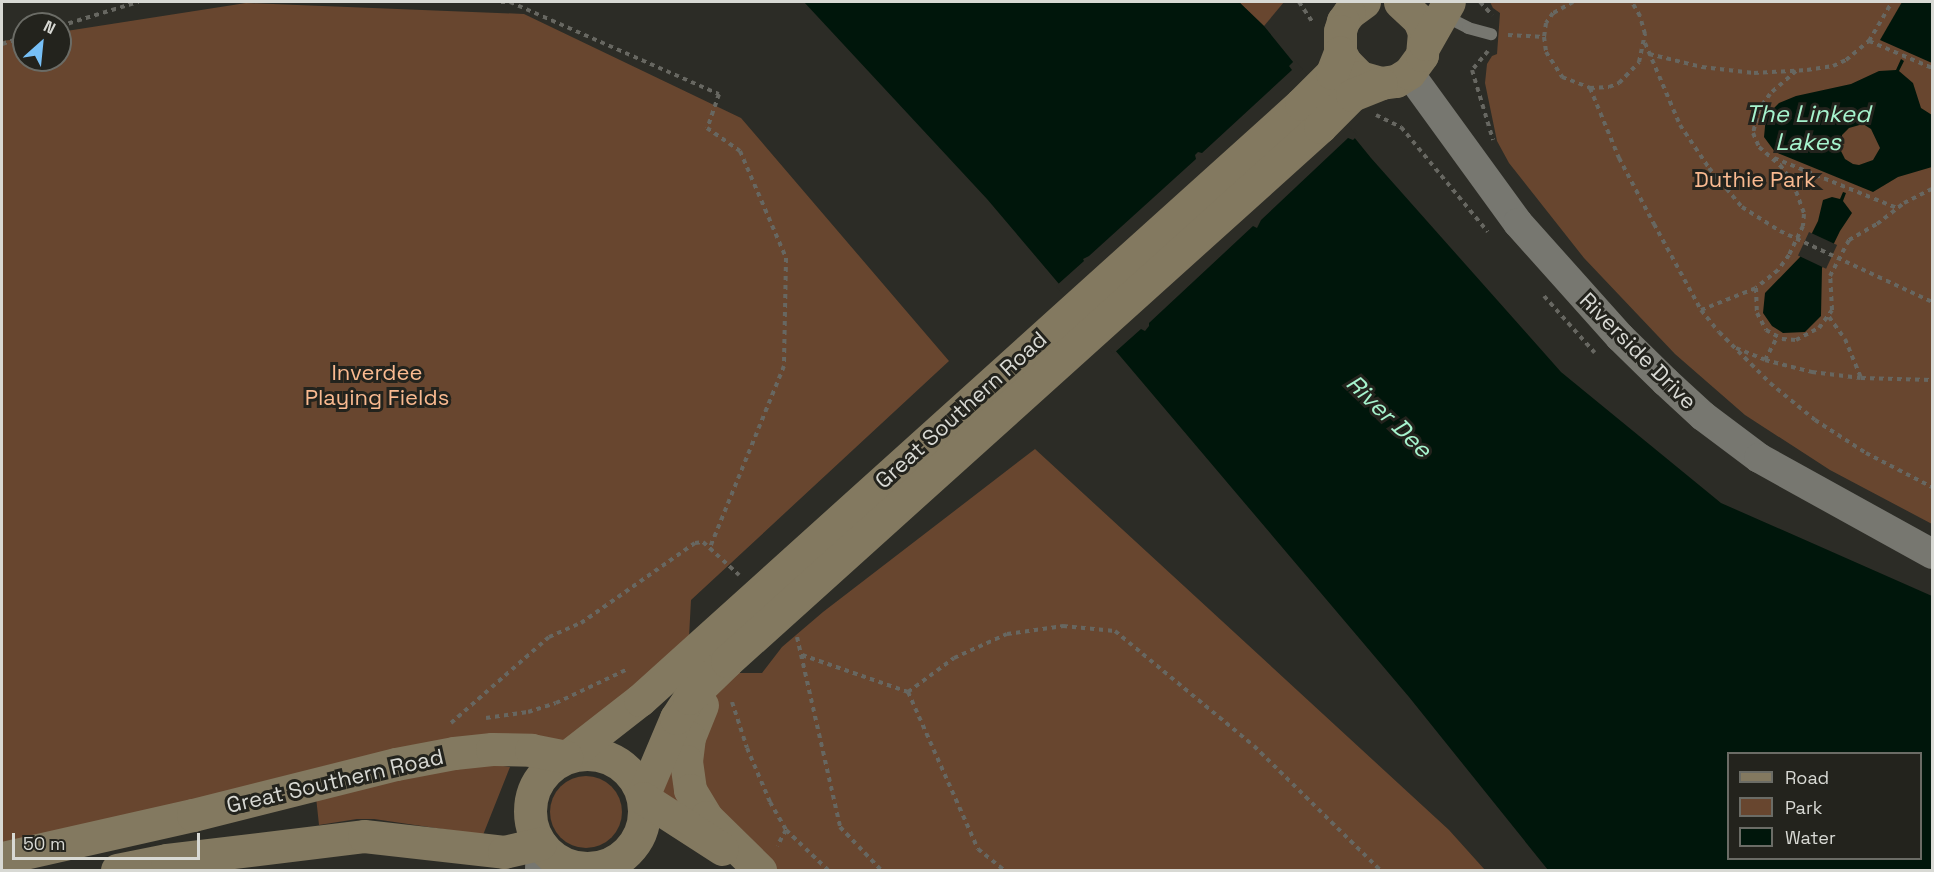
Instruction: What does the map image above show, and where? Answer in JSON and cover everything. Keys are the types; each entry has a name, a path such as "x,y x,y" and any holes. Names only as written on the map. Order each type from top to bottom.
{"main road":[{"path":"1400,2 1419,20 1425,44"},
{"path":"1350,5 1340,31 1363,75"},
{"path":"1425,44 1446,8"},
{"name":"Great Southern Road","path":"643,797 676,718 689,698 1301,104 1363,75 1422,56 1425,44"},
{"path":"719,667 689,737 686,761 690,790 706,817 765,864"},
{"name":"Great Southern Road","path":"2,858 193,815 396,764 454,753 492,748 531,750 567,757 640,700 719,667"},
{"path":"599,754 614,760 637,782 643,797 644,816 639,836 616,867 574,867 540,854 530,822 531,795 545,771 567,757 599,754"},
{"path":"643,797 765,864"},
{"name":"Great Southern Road","path":"117,870 167,860 364,836 540,854"}],"street":[{"name":"Riverside Drive","path":"1363,75 1476,166 1518,223 1573,286 1620,337 1703,416 1759,458 1790,477 1932,554"}],"lane":[{"path":"1446,8 1468,28 1491,34"}],"path":[{"path":"72,22 138,2"},
{"path":"501,2 510,2 719,94 707,128 740,151 786,258 783,366 710,547"},
{"path":"1299,2 1315,25"},
{"path":"1451,189 1496,148 1472,70 1490,49 1493,16 1480,2"},
{"path":"1573,2 1550,17 1544,37 1546,52 1555,70 1570,83 1590,88 1609,87 1627,77 1639,62 1645,43"},
{"path":"1632,2 1643,25 1649,54 1680,125 1709,168 1742,207 1780,231 1932,302"},
{"path":"1649,54 1675,62 1727,71 1796,71 1839,63 1869,41 1892,2"},
{"path":"1491,34 1544,37"},
{"path":"1869,41 1932,68"},
{"path":"1701,310 1756,288 1784,264 1803,226 1798,193 1780,165 1755,140 1755,121 1770,94 1796,71"},
{"path":"1590,88 1619,158 1701,310 1733,346 1815,420 1866,453 1932,487"},
{"path":"1771,157 1897,208"},
{"path":"1756,288 1759,319 1766,330 1777,337 1790,340 1806,337 1829,317 1833,301 1830,276 1845,245 1897,208 1932,189"},
{"path":"1829,317 1845,339 1861,378"},
{"path":"1765,360 1777,337"},
{"path":"1733,346 1765,360 1812,372 1861,378 1932,380"},
{"path":"908,692 954,658 1006,634 1063,626 1115,631 1254,746 1380,870"},
{"path":"801,655 908,692 978,849 1004,870"},
{"path":"719,667 747,748 770,802 786,830 828,870"},
{"path":"484,718 528,712 556,703 630,668"},
{"path":"440,725 462,722"},
{"path":"765,864 786,830"}],"green space":[{"path":"1239,2 1284,2 1264,26"},
{"name":"Duthie Park","path":"1490,2 1932,2 1932,524 1830,470 1745,415 1675,354 1584,258 1509,163 1497,141 1485,83 1487,64 1492,56 1497,54 1500,13 1493,8"},
{"name":"Inverdee Playing Fields","path":"246,3 524,14 741,118 949,361 691,600 688,656 568,756 492,749 2,858 2,41 12,40 12,72 72,72 72,30"},
{"path":"1035,449 1449,830 1485,870 759,870 643,796 715,673 762,673 782,647 823,612"},
{"path":"490,764 510,767 483,835 374,819 357,819 319,825 316,797 459,766"},
{"path":"586,776 600,779 612,786 619,798 622,812 619,826 612,838 600,845 586,848 572,845 560,838 553,826 550,812 553,798 560,786 572,779"}],"water":[{"name":"River Dee","path":"804,2 1239,2 1264,26 1371,158 1561,372 1721,503 1932,596 1932,870 1548,870 1409,697 987,199"},
{"name":"The Linked Lakes","path":"1902,2 1932,2 1932,63 1880,40"},
{"name":"The Linked Lakes","path":"1901,59 1904,61 1899,71 1913,83 1921,108 1932,115 1932,167 1898,177 1873,192 1775,152 1764,137 1766,116 1779,103 1796,96 1851,84 1879,71 1896,70","holes":["1863,124 1871,129 1880,148 1873,160 1859,165 1845,159 1841,151 1842,135 1849,128"]},
{"name":"The Linked Lakes","path":"1843,192 1846,193 1843,201 1852,213 1840,231 1822,268 1821,316 1805,332 1783,333 1772,326 1763,313 1765,293 1800,257 1818,221 1823,200 1832,197 1840,199"}],"pier":[{"path":"1295,60 1357,136 1353,140 1348,138 1261,220 1257,228 1253,226 1149,323 1145,331 1141,329 1113,354 1056,286 1084,261 1083,259 1196,159 1195,155 1198,152 1202,153 1292,70 1289,66"},
{"path":"1809,232 1837,245 1826,269 1798,256"}]}
